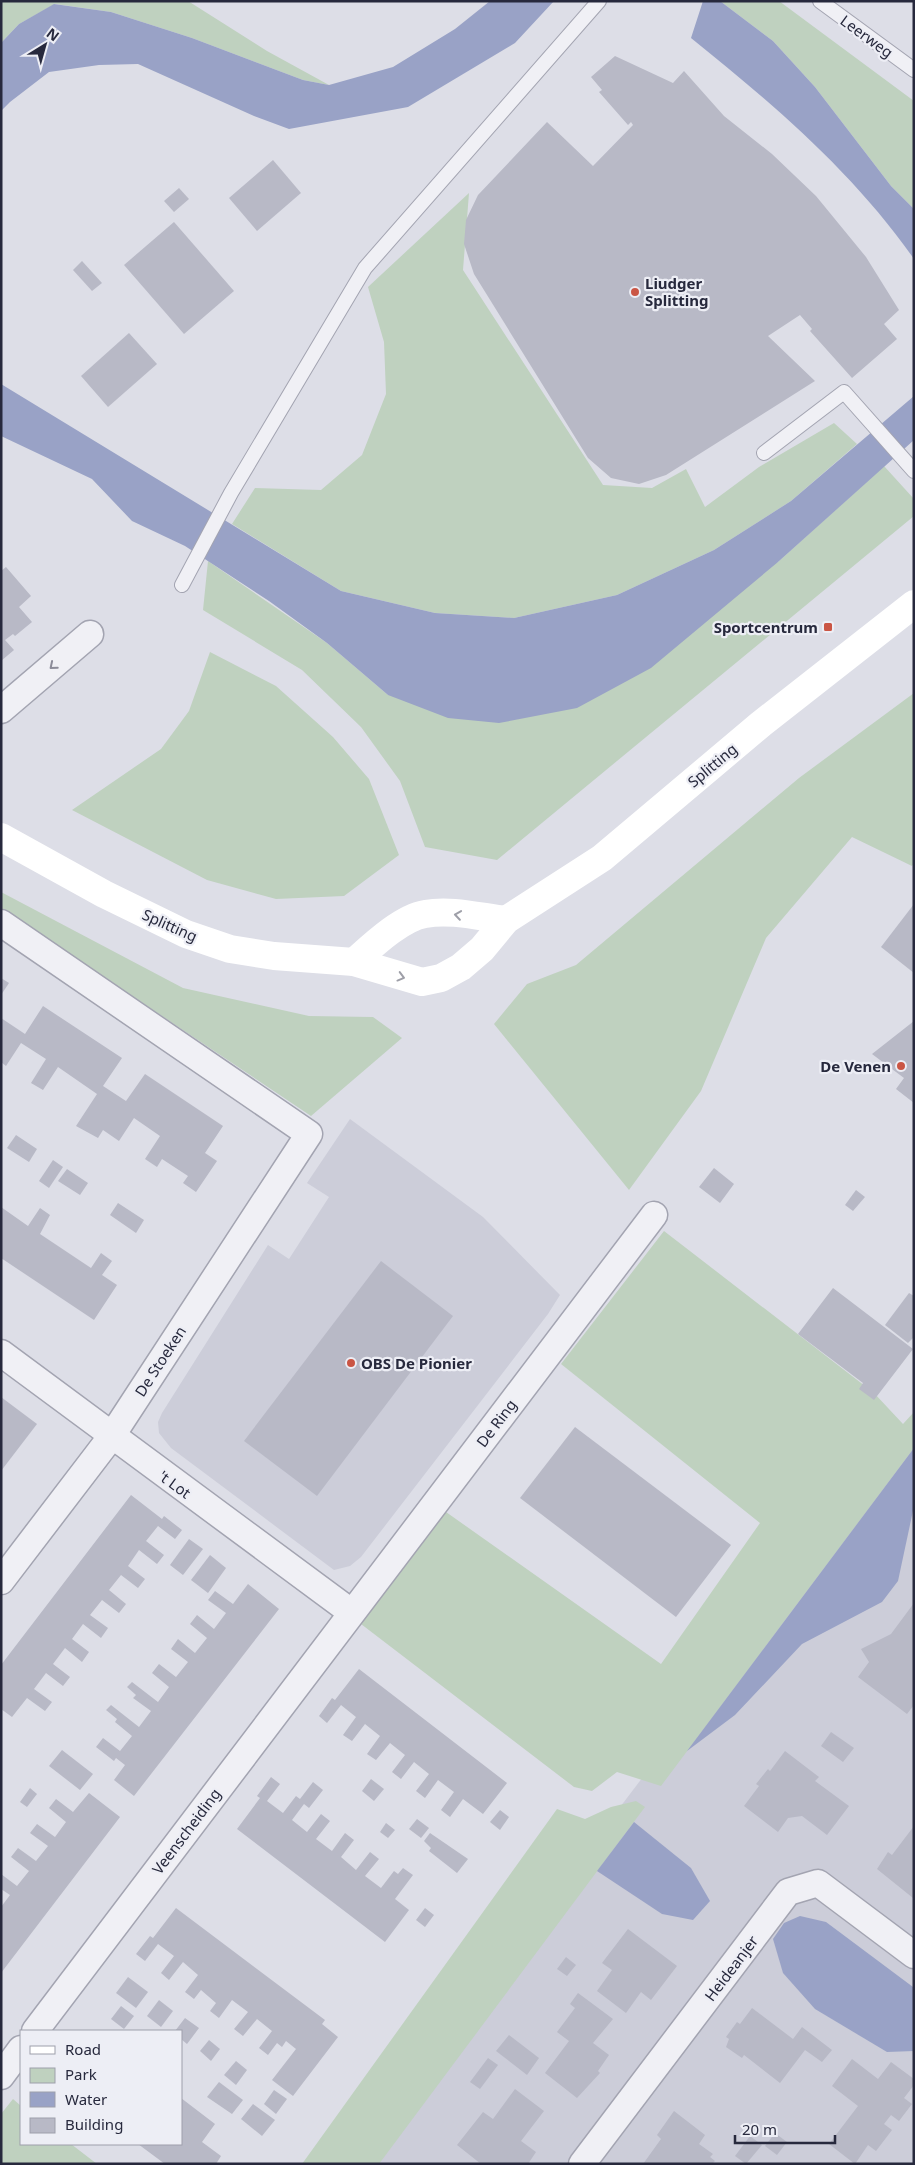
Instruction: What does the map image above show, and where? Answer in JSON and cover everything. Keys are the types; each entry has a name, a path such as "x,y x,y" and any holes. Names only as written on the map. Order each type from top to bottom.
{"main road":[{"name":"Splitting","path":"1,837 104,894 186,934 230,949 274,956 354,962 422,982 441,978 461,967 482,949 506,920 602,858 761,724 914,604"},
{"path":"354,962 399,926 423,914 446,913 506,920"}],"street":[{"path":"1,710 90,634"},
{"name":"De Stoeken","path":"1,923 309,1134 111,1437 1,1581"},
{"name":"De Ring","path":"344,1621 654,1215"},
{"name":"'t Lot","path":"1,1353 111,1437 344,1621"},
{"name":"Veenscheiding","path":"36,2030 344,1621"},
{"name":"Heideanjer","path":"582,2164 788,1892 818,1884 914,1956"},
{"path":"1,2076 20,2050"}],"lane":[{"path":"182,585 231,493 365,268 599,1"},
{"name":"Leerweg","path":"820,1 914,70"},
{"path":"764,453 844,392 870,424 910,467"}],"shaded area":[{"name":"OBS De Pionier","path":"350,1119 483,1217 560,1295 548,1314 361,1557 350,1566 334,1570 171,1448 159,1433 158,1422 268,1245 289,1259 329,1197 307,1183"},
{"path":"914,1420 914,2164 349,2164"}],"green space":[{"path":"1,1 188,1 267,51 329,85 303,80 192,38 111,12 55,4 19,24 1,43"},
{"path":"720,1 779,1 914,101 914,209 891,186 815,87 773,41"},
{"path":"469,193 463,270 603,485 652,488 686,469 705,507 759,467 834,423 857,444 791,501 714,550 617,595 514,618 435,613 341,591 232,524 255,488 321,490 362,455 386,394 384,342 368,287"},
{"path":"884,466 914,499 914,516 497,860 425,847 400,781 361,727 302,670 203,610 208,561 327,643 388,695 778,562"},
{"path":"210,652 276,686 333,737 369,779 399,855 344,896 276,899 207,880 72,810 161,749 189,711"},
{"path":"914,693 914,863 912,866 852,837 766,938 701,1091 629,1190 494,1024 527,984 576,965 799,778"},
{"path":"1,892 183,988 309,1016 373,1017 402,1038 311,1116 1,908"},
{"path":"664,1231 874,1393 903,1424 914,1412 914,1448 661,1786 617,1772 592,1791 574,1787 361,1624 446,1512 661,1664 760,1523 561,1364"},
{"path":"636,1801 645,1807 379,2164 302,2164 557,1809 585,1819 611,1807"},
{"path":"13,2099 20,2105 20,2145 72,2145 97,2164 1,2164 1,2114"}],"water":[{"path":"490,1 554,1 515,43 408,107 289,129 254,116 138,64 99,65 49,72 1,111 1,43 19,24 54,4 111,12 192,38 303,80 329,85 393,67 455,29"},
{"path":"703,1 720,1 773,41 815,87 891,186 914,209 914,259 865,197 838,168 782,114 691,38"},
{"path":"1,384 341,591 435,613 514,618 617,595 714,550 791,501 914,396 914,440 778,562 651,668 577,708 499,723 448,718 388,695 327,643 269,601 185,546 132,521 92,479 1,436"},
{"path":"914,1448 914,1506 898,1581 882,1602 802,1644 735,1715 687,1751"},
{"path":"634,1822 691,1868 710,1901 693,1920 662,1914 597,1871"},
{"path":"800,1916 826,1922 913,1987 914,2051 887,2052 815,2009 783,1973 773,1939 784,1923"}],"building":[{"path":"615,56 673,83 684,71 724,116 772,154 816,196 866,257 899,310 884,324 897,339 852,378 810,331 812,329 800,315 768,336 815,381 666,475 639,484 611,478 588,458 474,274 464,244 466,220 478,195 547,122 593,166 633,125 631,122 628,125 599,92 602,90 591,77"},
{"path":"273,160 301,193 257,231 229,198"},
{"path":"179,188 189,199 174,212 164,201"},
{"path":"174,222 234,291 184,334 124,265"},
{"path":"82,261 102,283 92,291 73,270"},
{"path":"129,333 157,364 108,407 81,376"},
{"path":"6,567 31,596 19,607 32,622 15,636 13,634 5,640 14,650 1,661 1,571"},
{"path":"914,904 914,973 881,947"},
{"path":"1,978 9,983 1,995"},
{"path":"43,1006 122,1058 103,1086 126,1101 145,1074 223,1126 205,1153 217,1161 196,1192 183,1183 188,1176 162,1159 157,1167 145,1159 160,1136 134,1118 119,1141 103,1130 98,1138 76,1126 97,1094 58,1067 43,1090 31,1083 46,1059 21,1043 6,1066 1,1062 1,1018 25,1034"},
{"name":"De Venen","path":"914,1021 914,1103 896,1089 904,1078 872,1054"},
{"path":"16,1135 37,1149 29,1162 7,1148"},
{"path":"53,1160 63,1167 49,1188 39,1181"},
{"path":"714,1168 734,1184 720,1203 699,1187"},
{"path":"67,1169 88,1183 80,1195 58,1181"},
{"path":"856,1190 865,1197 853,1211 845,1205"},
{"path":"118,1203 144,1220 136,1233 110,1215"},
{"path":"1,1207 28,1226 40,1208 50,1215 40,1234 91,1268 101,1253 112,1261 102,1275 117,1285 94,1320 1,1258"},
{"path":"381,1261 453,1316 317,1496 244,1441"},
{"path":"833,1288 913,1349 874,1400 859,1389 863,1383 798,1334"},
{"path":"909,1293 914,1296 914,1337 908,1343 885,1325"},
{"path":"1,1397 37,1424 1,1471"},
{"path":"575,1427 731,1545 676,1617 520,1498"},
{"path":"131,1495 162,1519 164,1516 182,1530 175,1539 158,1526 146,1541 164,1555 157,1564 139,1550 128,1566 145,1579 138,1588 121,1575 109,1590 126,1604 119,1613 102,1600 90,1615 108,1628 101,1638 83,1624 72,1639 89,1652 82,1662 65,1648 53,1664 70,1677 63,1686 46,1673 34,1689 52,1702 45,1711 27,1698 12,1717 1,1709 1,1665"},
{"path":"189,1539 203,1549 183,1575 170,1565"},
{"path":"210,1555 226,1568 208,1593 191,1580"},
{"path":"248,1584 279,1609 134,1796 114,1780 125,1765 116,1758 114,1761 96,1747 103,1738 120,1751 132,1736 115,1722 117,1719 106,1710 111,1705 139,1727 151,1711 133,1698 136,1695 127,1687 132,1682 158,1702 169,1687 152,1673 159,1664 176,1677 188,1662 171,1649 178,1639 195,1653 207,1638 190,1624 197,1615 214,1629 226,1613 208,1600 215,1591 233,1604"},
{"path":"914,1603 914,1705 907,1714 858,1677 869,1662 861,1649 891,1634"},
{"path":"359,1669 507,1783 483,1814 463,1799 450,1817 441,1810 454,1792 438,1780 425,1798 416,1791 429,1774 414,1762 401,1779 392,1772 405,1755 390,1743 376,1760 367,1754 380,1736 365,1724 352,1741 343,1735 356,1717 341,1705 327,1723 319,1716 332,1698 335,1700"},
{"path":"831,1732 854,1748 843,1762 821,1746"},
{"path":"62,1750 93,1774 80,1790 49,1766"},
{"path":"785,1751 819,1777 815,1781 849,1806 827,1835 802,1816 788,1818 778,1832 744,1806 759,1786 756,1784 768,1769 770,1771"},
{"path":"271,1777 280,1784 267,1801 283,1813 296,1796 300,1799 313,1782 323,1790 309,1808 304,1804 292,1820 307,1832 321,1814 330,1821 316,1839 332,1851 345,1833 354,1840 341,1857 356,1870 370,1852 379,1859 365,1876 381,1888 394,1871 398,1874 403,1868 413,1875 395,1899 409,1910 385,1942 237,1829 260,1798 257,1796"},
{"path":"371,1779 384,1789 374,1801 362,1791"},
{"path":"30,1788 37,1794 27,1807 20,1802"},
{"path":"89,1793 120,1817 1,1973 1,1907 10,1895 1,1889 1,1874 17,1886 29,1871 11,1857 18,1848 36,1861 48,1846 30,1833 37,1824 55,1837 66,1822 49,1808 56,1799 73,1812"},
{"path":"500,1810 509,1817 500,1830 490,1822"},
{"path":"417,1819 429,1828 421,1838 409,1829"},
{"path":"386,1823 395,1830 388,1838 380,1832"},
{"path":"914,1826 913,1898 877,1869 888,1852 892,1855"},
{"path":"430,1833 468,1859 457,1873 429,1851 431,1848 424,1841"},
{"path":"176,1908 325,2020 322,2024 338,2037 293,2096 272,2080 296,2049 286,2041 282,2047 277,2043 268,2055 259,2048 272,2031 257,2019 243,2036 234,2029 248,2012 232,2000 219,2018 210,2011 216,2003 201,1990 194,1999 185,1992 198,1975 183,1962 169,1980 161,1973 174,1956 158,1944 145,1961 136,1954 150,1936 153,1938"},
{"path":"425,1908 434,1915 425,1927 416,1920"},
{"path":"628,1929 677,1966 651,2000 641,1992 626,2013 597,1991 612,1970 602,1963"},
{"path":"566,1957 576,1965 567,1976 557,1969"},
{"path":"128,1977 148,1992 136,2008 116,1993"},
{"path":"578,1993 613,2019 593,2043 609,2055 598,2071 600,2073 577,2098 545,2073 569,2041 557,2032 575,2008 570,2004"},
{"path":"159,2000 173,2011 161,2027 147,2016"},
{"path":"121,2006 134,2016 124,2029 111,2019"},
{"path":"752,2008 793,2039 802,2027 832,2050 822,2062 805,2050 780,2083 744,2055 742,2058 726,2047 729,2039 726,2037 737,2022 740,2024"},
{"path":"185,2018 199,2028 187,2044 182,2040 182,2030 176,2030"},
{"path":"509,2035 539,2058 527,2075 496,2051"},
{"path":"209,2040 220,2049 211,2061 200,2051"},
{"path":"488,2058 498,2065 480,2089 470,2082"},
{"path":"852,2059 878,2079 891,2062 914,2079 914,2085 904,2098 912,2104 899,2121 891,2115 884,2124 892,2130 876,2151 868,2145 855,2164 829,2144 858,2106 832,2086"},
{"path":"236,2061 247,2070 236,2085 224,2075"},
{"path":"219,2082 243,2100 232,2114 207,2097"},
{"path":"515,2089 544,2111 521,2141 536,2152 528,2164 481,2164 457,2145 483,2112 493,2119"},
{"path":"274,2090 287,2099 276,2114 264,2104"},
{"path":"182,2099 215,2124 202,2142 221,2156 216,2164 165,2164 139,2145 182,2145"},
{"path":"253,2104 275,2120 262,2136 241,2119"},
{"path":"674,2111 705,2135 699,2144 713,2154 710,2157 715,2161 712,2164 643,2164 661,2139 657,2135"},
{"path":"775,2133 787,2142 777,2155 765,2146"},
{"path":"750,2136 762,2145 746,2164 735,2156"}],"place":[{"name":"Liudger Splitting","path":"635,292"},
{"name":"Sportcentrum","path":"828,627"},
{"name":"De Venen","path":"901,1066"},
{"name":"OBS De Pionier","path":"351,1363"}]}
